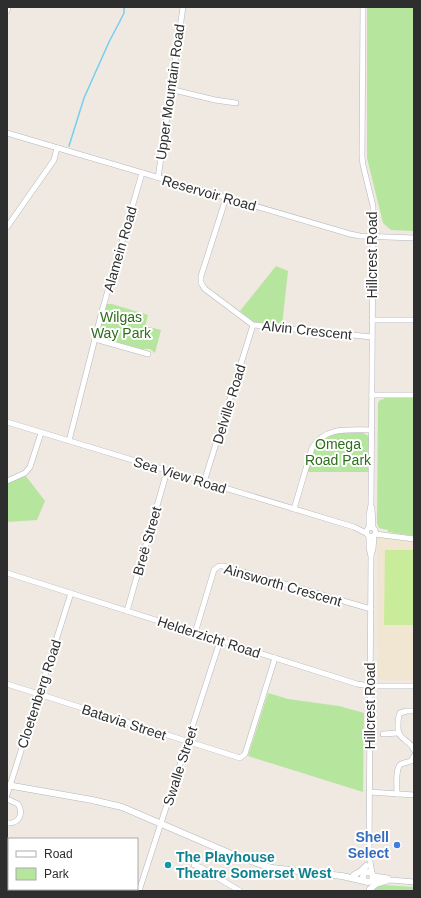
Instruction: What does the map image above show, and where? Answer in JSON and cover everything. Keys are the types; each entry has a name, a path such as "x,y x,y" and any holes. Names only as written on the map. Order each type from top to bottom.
{"street":[{"path":"7,11 8,7"},
{"name":"Upper Mountain Road","path":"158,178 183,7"},
{"name":"Hillcrest Road","path":"363,7 362,157 373,206 372,430 371,505 369,515 373,549 371,556 368,878"},
{"path":"170,89 215,100 236,102"},
{"name":"Reservoir Road","path":"7,133 350,234 373,237 414,238"},
{"path":"7,227 54,160 57,148"},
{"name":"Alamein Road","path":"69,441 95,339 142,173"},
{"name":"Alvin Crescent","path":"226,198 202,276 201,283 205,289 253,325 372,337"},
{"path":"372,320 414,320"},
{"name":"Delville Road","path":"204,482 253,325"},
{"path":"95,339 148,354"},
{"path":"372,395 414,395"},
{"name":"Sea View Road","path":"7,422 354,527 392,536 414,539"},
{"path":"294,509 312,448 317,441 324,435 338,430 372,430"},
{"path":"7,481 23,474 30,467 41,432"},
{"name":"Breë Street","path":"127,611 167,471"},
{"name":"Ainsworth Crescent","path":"195,633 214,570 219,566 371,609"},
{"name":"Helderzicht Road","path":"7,573 357,684 370,686 414,686"},
{"name":"Cloetenberg Road","path":"7,795 8,786 71,593"},
{"name":"Swalle Street","path":"139,891 220,641"},
{"name":"Batavia Street","path":"7,684 236,758 242,757 245,754 275,658"},
{"path":"398,733 399,715 402,712 414,711"},
{"path":"383,734 398,733 413,747 414,750"},
{"path":"397,794 397,772 399,767 411,761 414,756"},
{"path":"8,786 104,802 131,810 236,856 272,868 414,882"},
{"path":"369,792 414,795"},
{"path":"7,799 18,804 20,811 20,818 17,822 12,824 7,823"},
{"name":"Hillcrest Road","path":"369,856 366,866 369,890"},
{"path":"194,865 200,867 240,891"},
{"path":"354,875 362,871 366,866"},
{"path":"342,876 354,875 368,878"},
{"path":"369,890 376,884 389,880"}],"shaded area":[{"path":"377,537 414,543 414,680 378,680"}],"green space":[{"path":"367,7 414,7 414,231 391,230 383,223 367,158"},
{"path":"276,266 288,271 282,325 254,322 240,311"},
{"name":"Wilgas Way Park","path":"107,304 112,304 148,315 145,326 161,330 155,353 150,349 142,349 100,337 99,333"},
{"path":"384,398 414,398 414,536 388,532 388,530 379,528 377,523 378,403"},
{"name":"Omega Road Park","path":"338,433 363,433 367,435 369,438 368,472 307,472 313,452 319,443 324,439"},
{"path":"25,475 45,501 37,520 7,522 7,483"},
{"path":"385,550 414,550 414,625 384,625"},
{"path":"268,693 288,699 339,706 364,713 363,792 248,756"},
{"path":"384,885 414,887 414,891 373,891 375,887"}],"waterway":[{"path":"69,146 84,98 109,42 124,13 124,7"}],"place":[{"name":"Shell Select","path":"397,845"},
{"name":"The Playhouse Theatre Somerset West","path":"168,865"}]}
